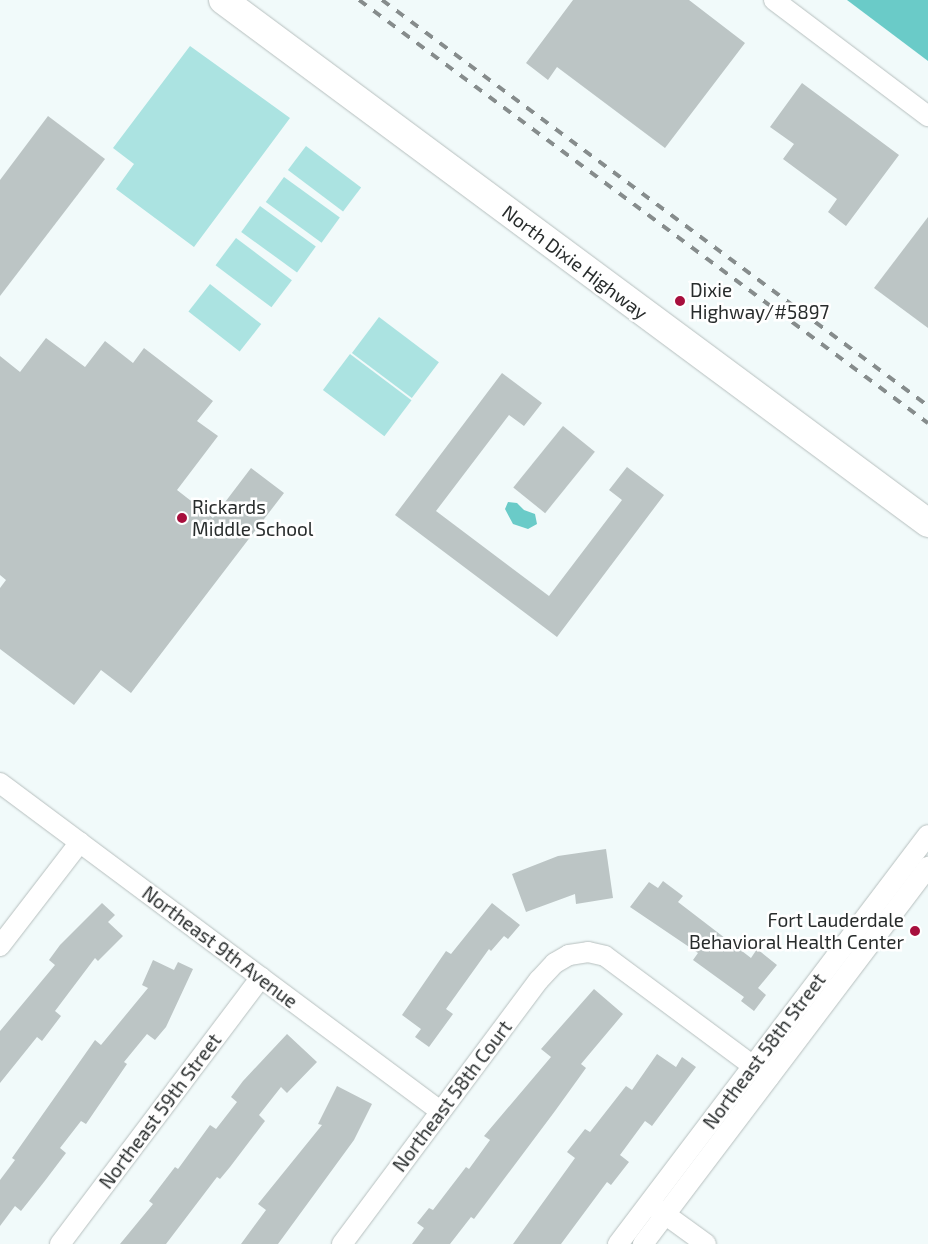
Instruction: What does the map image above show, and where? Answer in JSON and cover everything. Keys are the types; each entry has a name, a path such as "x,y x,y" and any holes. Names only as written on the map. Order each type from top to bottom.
{"main road":[{"name":"North Dixie Highway","path":"223,0 928,523"}],"street":[{"path":"774,0 928,116"},
{"name":"Northeast 9th Avenue","path":"0,783 440,1111"},
{"name":"Northeast 58th Street","path":"643,1244 928,834"},
{"path":"0,946 80,842"},
{"name":"Northeast 58th Street","path":"618,1244 649,1202 761,1072 928,867"},
{"name":"Northeast 58th Court","path":"342,1244 539,980 555,963 569,955 588,952 604,956 761,1072"},
{"name":"Northeast 59th Street","path":"60,1244 261,977"},
{"path":"649,1202 706,1244"}],"shaded area":[{"path":"847,0 928,0 928,61"},
{"path":"190,46 290,118 194,247 116,189 134,164 113,148"},
{"path":"306,146 361,188 343,211 288,170"},
{"path":"284,177 340,218 322,243 266,202"},
{"path":"260,206 316,247 297,272 241,232"},
{"path":"236,238 292,280 271,307 216,265"},
{"path":"210,284 261,324 240,352 188,312"},
{"path":"379,317 439,362 412,398 352,353"},
{"path":"350,354 411,400 384,436 323,390"},
{"path":"508,502 517,503 524,510 535,514 537,524 528,529 513,524 505,509"}],"building":[{"path":"573,0 689,0 745,43 665,148 557,67 548,80 526,63"},
{"path":"802,83 899,155 846,226 828,212 837,199 783,159 794,144 770,127"},
{"path":"48,116 105,159 0,296 0,180"},
{"path":"928,217 928,328 874,288"},
{"path":"46,338 85,367 105,341 133,363 144,348 213,401 197,421 218,436 177,490 213,518 251,468 284,493 131,693 101,670 74,705 0,649 0,588 6,580 0,575 0,356 20,372"},
{"path":"502,373 542,403 524,426 509,415 436,511 549,596 622,500 609,490 627,467 664,495 557,637 395,515"},
{"path":"563,426 595,452 545,513 513,487"},
{"path":"606,849 613,898 576,904 575,894 526,912 512,874 558,856"},
{"path":"663,881 683,896 678,902 751,958 757,949 777,965 758,988 766,995 754,1011 741,1001 744,997 693,960 698,953 630,907 649,882 658,888"},
{"path":"102,903 115,915 108,922 123,936 98,961 95,958 55,1011 61,1016 42,1041 37,1037 0,1083 0,1031 55,965 49,960 60,945"},
{"path":"492,903 520,925 508,939 504,936 491,951 489,949 446,1009 453,1014 429,1047 415,1037 421,1029 402,1015 446,951 451,954"},
{"path":"153,960 174,970 178,962 193,969 166,1027 155,1040 147,1034 124,1062 127,1064 86,1124 81,1121 60,1148 66,1153 44,1182 21,1211 15,1206 0,1226 0,1180 15,1160 12,1158 95,1040 101,1045 148,988 142,985"},
{"path":"594,989 623,1014 581,1064 586,1068 474,1219 471,1217 450,1244 412,1244 424,1228 417,1223 429,1208 433,1210 466,1167 469,1169 490,1140 484,1136 551,1057 541,1049"},
{"path":"287,1034 317,1062 287,1093 281,1087 259,1115 265,1121 220,1179 217,1177 166,1244 120,1244 153,1204 149,1201 175,1167 178,1169 210,1125 216,1129 237,1102 231,1097 243,1081"},
{"path":"657,1054 676,1067 682,1057 696,1067 652,1126 645,1121 620,1155 629,1162 611,1185 607,1182 561,1244 513,1244 575,1158 567,1152 585,1129 590,1132 626,1086 632,1090"},
{"path":"337,1086 372,1104 354,1140 278,1244 241,1244 266,1210 258,1204 322,1125 318,1124"}],"railway":[{"path":"359,0 928,423"},
{"path":"382,0 928,406"}],"place":[{"name":"Dixie Highway/#5897","path":"680,301"},
{"name":"Rickards Middle School","path":"182,518"},
{"name":"Fort Lauderdale Behavioral Health Center","path":"915,931"}]}
